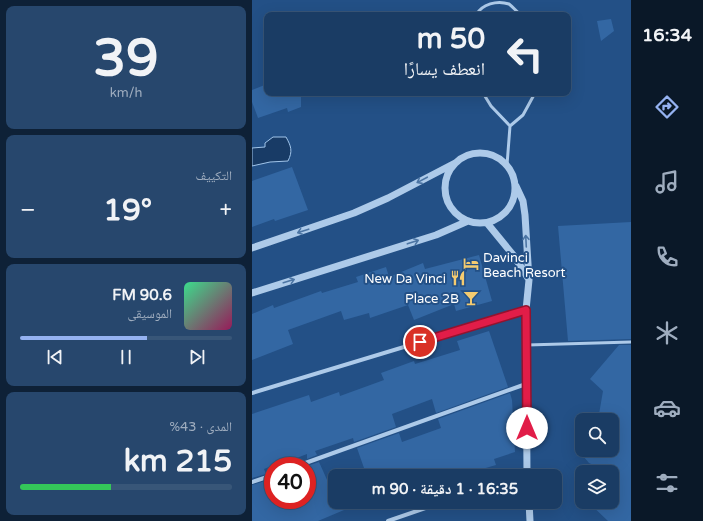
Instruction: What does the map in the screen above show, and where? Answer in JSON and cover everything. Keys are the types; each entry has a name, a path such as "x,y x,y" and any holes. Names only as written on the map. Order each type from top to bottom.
{"street":[{"path":"252,248 354,213 388,198 466,156 477,153 488,154 498,158 507,165 523,201 526,215 529,280 526,310 527,469"},
{"path":"457,162 450,170 446,179 445,189 447,200 459,216 468,221 487,223 497,220 508,210 515,196 516,186"},
{"path":"252,293 436,235 468,221"},
{"path":"487,223 514,256 529,280"},
{"path":"252,393 526,310"},
{"path":"316,459 526,384"},
{"path":"252,482 264,478"},
{"path":"388,521 422,509"},
{"path":"529,509 530,521"}],"lane":[{"path":"478,12 483,6 496,1 509,4 518,12"},
{"path":"485,96 491,106 510,126"},
{"path":"507,165 510,126 523,115 533,96"},
{"path":"527,345 631,342"}],"water":[{"path":"273,137 286,137 291,149 288,161 270,162 252,166 252,148 265,147 265,143"}],"building":[{"path":"611,19 614,31 601,41 597,21"},
{"path":"264,85 264,96 301,96 301,107 288,112 287,108 258,118 252,102 252,90"},
{"path":"292,167 308,210 275,221 274,219 252,227 252,181"},
{"path":"631,222 631,339 568,341 558,226"},
{"path":"479,255 492,301 456,311 454,304 414,320 408,305 370,318 369,313 344,320 341,311 288,330 293,344 252,360 252,314 273,305 274,308 321,291 322,293 358,282 356,277 386,267 389,277 423,263 425,269"},
{"path":"489,331 508,387 436,413 432,399 392,414 396,427 354,442 353,438 315,451 317,455 312,457 307,457 307,454 299,457 264,457 264,475 252,478 252,414 309,395 311,402 339,392 340,396 384,380 381,373 414,361 415,364 460,350 457,341"},
{"path":"619,345 631,345 631,521 608,521 595,509 619,509 619,465 593,465 589,463 584,457 619,457 619,413 599,413 603,391 590,379"},
{"path":"510,393 512,400 515,452 494,459 496,465 482,469 362,469 364,468 357,448 399,433 402,442 441,428 438,419"},
{"path":"319,462 328,482 328,509 346,509 318,521 252,521 252,485 264,481 264,509 316,509 316,463"}],"place":[{"name":"Davinci Beach Resort","path":"471,264"},
{"name":"New Da Vinci","path":"458,278"},
{"name":"Place 2B","path":"471,298"}],"route":[{"path":"420,342 526,310 527,428"}]}
